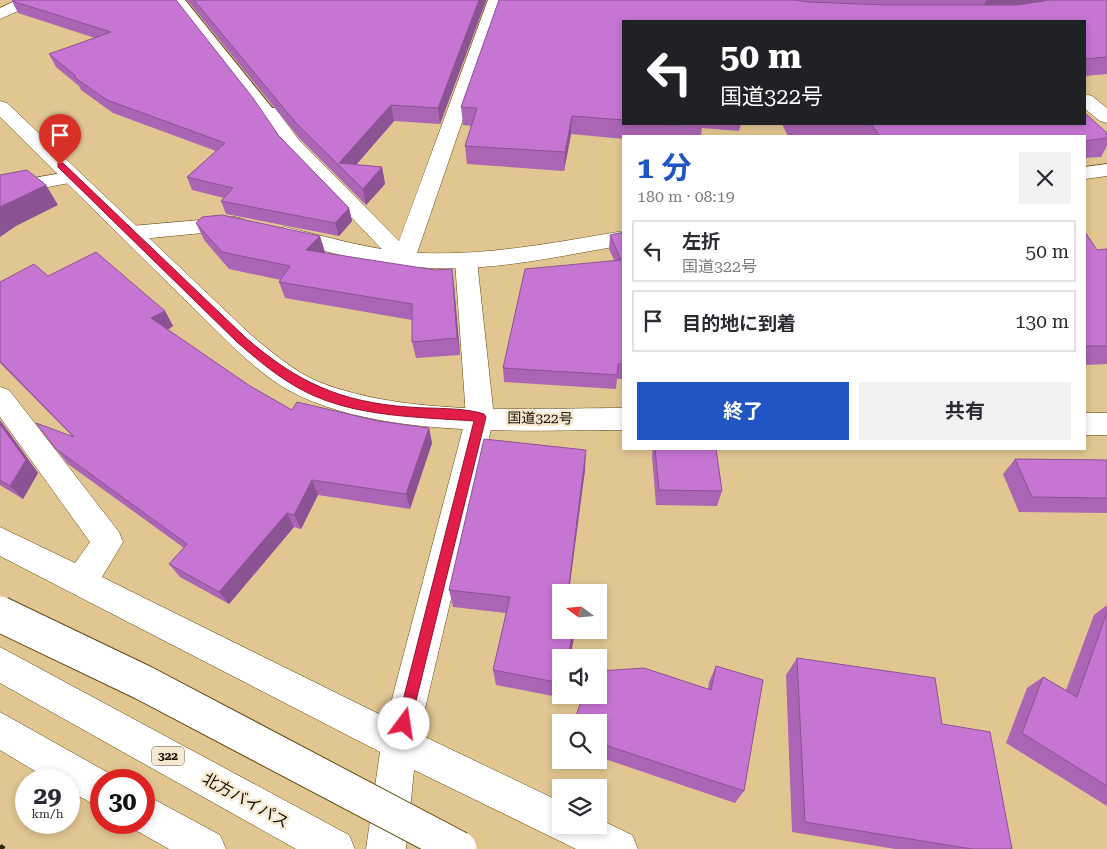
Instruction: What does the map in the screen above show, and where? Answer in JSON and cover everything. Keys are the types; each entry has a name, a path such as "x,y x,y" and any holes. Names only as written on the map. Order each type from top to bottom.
{"main road":[{"path":"0,14 30,0"},
{"path":"404,259 496,0"},
{"path":"1086,101 1107,117"},
{"name":"国道322号","path":"0,107 242,341 272,366 309,389 349,402 383,408 480,417 622,418"},
{"path":"268,112 292,144 404,259"},
{"path":"1086,173 1107,170"},
{"path":"0,190 73,177"},
{"path":"131,233 230,223 404,259 466,261 516,256 622,238"},
{"path":"386,849 400,743 480,417 466,261"},
{"path":"0,397 108,542 82,580"},
{"path":"1086,424 1107,424"},
{"path":"0,540 400,743 552,818"},
{"path":"0,614 144,684 459,849"},
{"name":"北方バイパス","path":"0,664 335,849"},
{"path":"0,730 90,783"},
{"path":"155,819 206,849"},
{"path":"587,834 618,849"}],"lane":[{"path":"179,0 268,112"}],"building":[{"path":"13,0 176,0 253,98 279,136 349,208 335,223 221,201 233,188 187,177 225,143 107,100 74,77 76,76 49,54 111,32"},
{"path":"194,0 479,0 438,108 391,105 339,163 382,167 363,189 296,123"},
{"path":"499,0 794,0 886,5 1017,5 1050,0 1107,0 1107,57 1086,59 1086,20 622,20 622,120 572,116 565,152 465,146 477,108 461,107"},
{"path":"1086,114 1107,133 1107,138 1086,141 1086,135 879,135 872,125 1086,125"},
{"path":"27,170 46,185 0,207 0,175"},
{"path":"222,215 320,236 306,250 435,270 452,269 457,338 412,342 412,304 279,282 290,266 222,252 196,223 202,217"},
{"path":"622,232 622,364 618,364 617,375 503,368 525,269 621,260 610,235"},
{"path":"1086,234 1097,250 1107,249 1107,346 1086,346"},
{"path":"96,252 165,311 151,318 250,386 292,410 297,402 378,421 429,428 406,494 312,480 294,515 287,513 219,592 169,564 187,544 56,449 36,423 74,437 0,361 0,282 34,264 48,276"},
{"path":"0,424 26,460 10,486 0,480"},
{"path":"484,439 586,450 569,584 552,584 552,639 571,639 570,649 552,649 552,681 493,670 510,597 449,590"},
{"path":"655,450 716,450 722,491 659,490"},
{"path":"1015,459 1107,460 1107,498 1032,497"},
{"path":"1107,612 1107,786 1022,733 1043,677 1077,697"},
{"path":"797,658 935,678 942,724 990,732 1012,849 972,849 805,822"},
{"path":"716,666 763,680 744,791 607,746 607,714 577,714 580,704 607,704 607,670 644,668 711,690"}],"railway":[{"path":"0,846 4,849"}],"route":[{"path":"60,165 242,341 272,366 309,389 349,402 400,411 480,417 404,724"}]}
